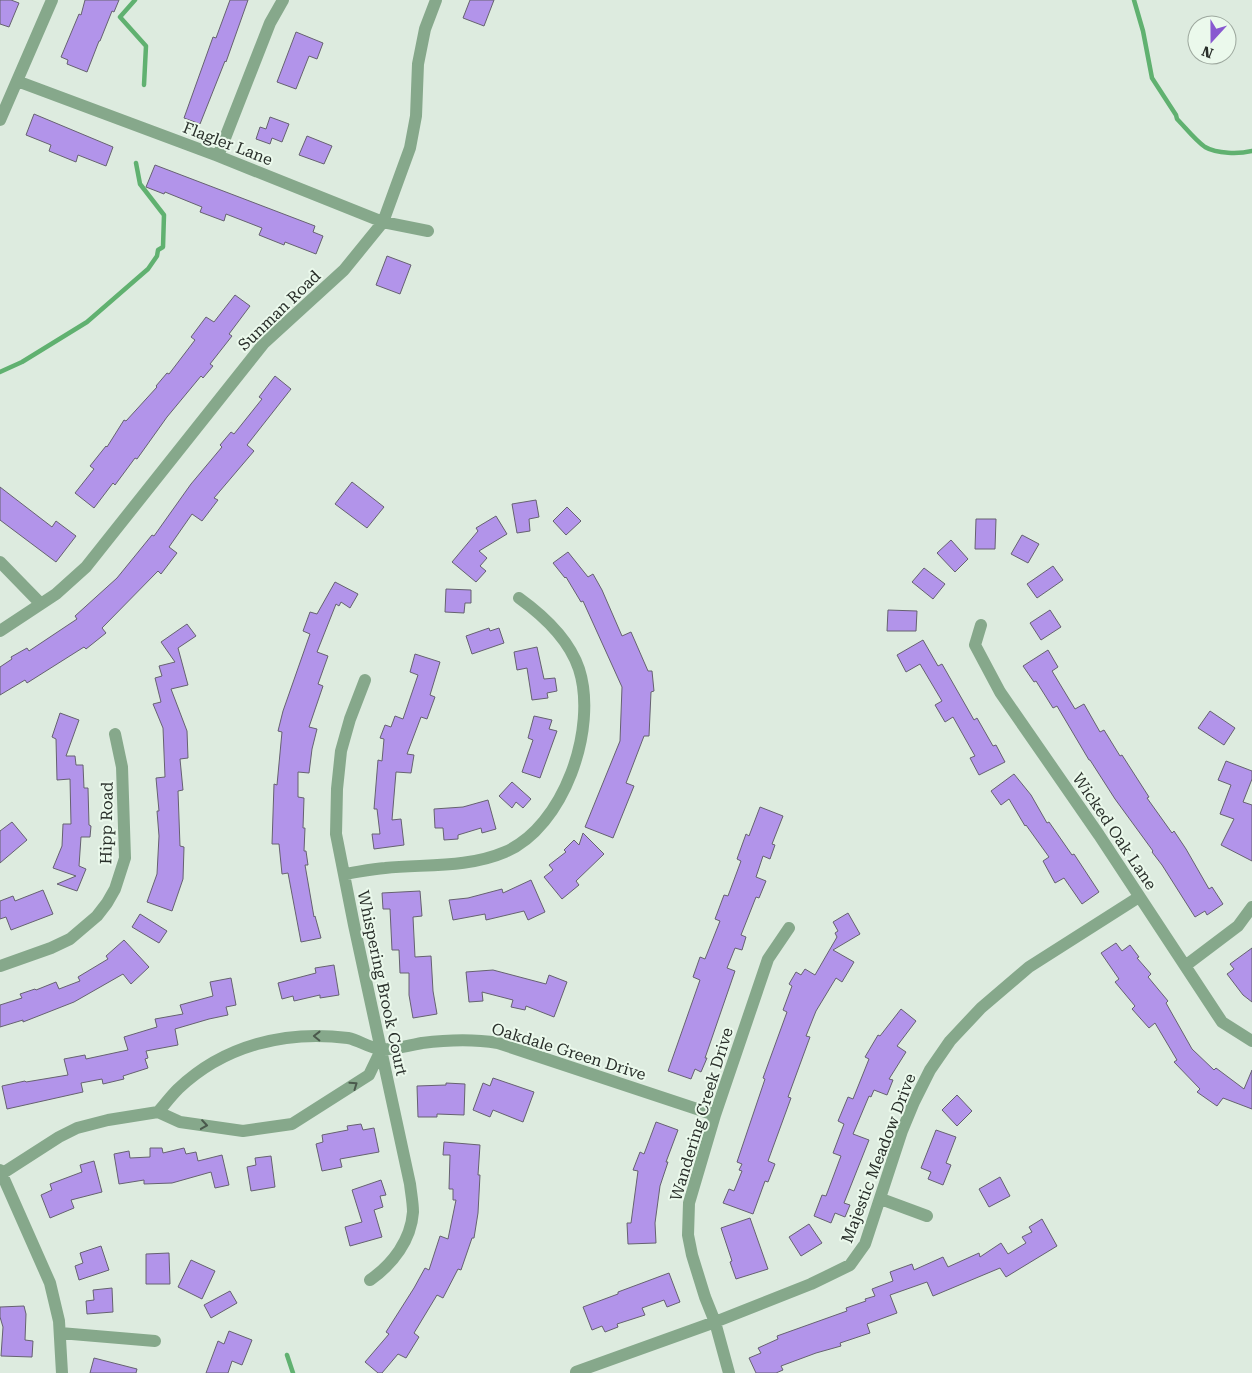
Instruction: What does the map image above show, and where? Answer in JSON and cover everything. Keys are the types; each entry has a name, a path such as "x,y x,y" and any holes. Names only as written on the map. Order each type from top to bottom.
{"street":[{"path":"0,120 52,0"},
{"path":"218,156 270,22 283,0"},
{"name":"Sunman Road","path":"0,631 56,594 86,567 264,343 344,270 383,222 410,148 416,116 418,64 425,29 436,0"},
{"name":"Flagler Lane","path":"17,80 218,156 383,222 428,231"},
{"path":"0,562 41,604"},
{"path":"344,874 384,868 457,863 484,859 506,851 524,840 539,827 562,797 582,737 585,714 584,690 578,668 567,646 552,625 535,609 519,598"},
{"name":"Wicked Oak Lane","path":"981,625 975,645 1000,692 1222,1022 1252,1041"},
{"name":"Whispering Brook Court","path":"365,680 350,719 344,743 337,790 336,834 410,1184 413,1211 408,1234 397,1254 385,1269 370,1280"},
{"name":"Hipp Road","path":"0,966 51,948 70,939 97,916 108,903 115,889 124,858 122,767 115,734"},
{"name":"Majestic Meadow Drive","path":"576,1372 714,1322 811,1284 850,1264 865,1244 902,1131 914,1102 930,1070 950,1041 981,1008 1029,968 1139,897"},
{"path":"1185,966 1238,926 1252,907"},
{"name":"Wandering Creek Drive","path":"729,1373 692,1255 687,1217 693,1187 715,1114 768,959 789,928"},
{"path":"62,1373 60,1333 50,1283 1,1173 77,1128 108,1120 158,1112 180,1122 243,1131 292,1124 369,1075 381,1050 351,1038 300,1035 272,1040 245,1048 217,1060 178,1089 158,1112"},
{"name":"Oakdale Green Drive","path":"381,1050 438,1041 488,1041 715,1114"},
{"path":"881,1199 927,1216"},
{"path":"60,1333 155,1341"}],"building":[{"path":"0,0 11,0 19,3 9,27 0,24"},
{"path":"85,0 119,0 114,12 112,11 87,72 67,64 68,60 61,57 79,14 81,15"},
{"path":"230,0 248,0 226,62 200,124 184,118 213,37 216,38"},
{"path":"470,0 494,0 484,26 463,18"},
{"path":"296,32 323,43 317,59 309,56 296,89 277,82"},
{"path":"34,114 113,147 106,166 78,155 76,162 49,151 51,145 26,135"},
{"path":"270,117 289,124 282,142 272,138 270,144 256,139 260,127 266,129"},
{"path":"307,136 332,146 324,164 299,155"},
{"path":"155,165 315,226 313,232 323,236 316,254 285,242 284,245 259,235 262,228 226,214 224,221 200,212 202,207 165,192 164,194 146,187"},
{"path":"387,256 411,265 400,294 376,285"},
{"path":"235,295 250,306 229,334 232,336 210,364 213,366 203,378 201,376 167,417 137,459 135,458 115,485 113,483 94,508 75,493 94,469 90,466 107,447 124,420 126,421 167,373 169,374 195,340 191,337 206,317 214,322"},
{"path":"275,376 291,389 247,445 254,451 214,498 218,500 202,521 192,514 169,547 177,553 161,574 158,571 102,628 106,633 86,649 84,647 27,683 25,680 0,695 0,667 12,659 11,657 27,648 29,651 77,619 75,616 117,578 152,535 154,536 191,484 222,447 220,445 231,432 234,434 262,399 259,397"},
{"path":"352,482 384,507 367,528 335,504"},
{"path":"0,487 52,527 56,521 76,536 56,562 0,520"},
{"path":"536,500 539,517 529,519 530,531 517,533 512,504"},
{"path":"567,507 581,521 566,535 553,521"},
{"path":"496,516 507,534 479,551 487,558 480,566 486,571 476,582 452,562 478,531 476,528"},
{"path":"976,519 996,519 995,549 975,549"},
{"path":"1022,535 1039,544 1028,563 1011,554"},
{"path":"951,540 968,559 955,572 937,553"},
{"path":"568,552 588,577 593,574 622,636 631,632 648,671 652,671 654,691 651,692 649,736 644,736 626,783 634,786 613,838 585,827 620,741 622,687 583,601 581,602 566,577 553,563"},
{"path":"1053,566 1063,580 1037,598 1027,584"},
{"path":"924,568 945,584 933,599 912,582"},
{"path":"335,582 358,594 350,608 341,602 339,606 336,604 317,652 328,656 318,684 323,686 309,727 317,729 309,773 298,772 298,797 304,798 304,851 306,851 308,865 305,865 314,917 321,938 301,942 288,873 282,874 279,844 272,844 274,784 277,785 282,732 278,731 283,711 310,634 303,631 310,612 317,614"},
{"path":"446,589 471,590 471,603 465,603 464,613 445,612"},
{"path":"888,610 917,611 916,631 887,631"},
{"path":"1050,610 1061,627 1041,640 1030,623"},
{"path":"187,624 196,636 178,648 188,685 171,689 187,731 188,758 180,759 183,790 178,791 180,846 184,847 183,879 172,911 147,902 157,874 159,836 157,811 159,811 156,778 165,777 163,728 153,704 161,702 155,678 162,676 159,666 175,662 161,642"},
{"path":"489,628 490,631 499,628 504,643 472,654 466,636"},
{"path":"923,640 938,666 942,664 974,720 977,718 993,746 996,745 1005,762 979,775 970,758 975,756 953,717 945,722 935,705 942,701 920,664 906,672 897,655"},
{"path":"537,647 544,679 555,678 557,691 547,693 548,698 532,700 527,668 517,670 514,652"},
{"path":"1048,650 1058,667 1052,671 1075,709 1084,704 1100,732 1104,730 1149,797 1147,798 1186,849 1209,889 1212,887 1223,904 1207,915 1205,911 1195,917 1153,851 1089,760 1057,706 1053,708 1036,681 1034,682 1023,666"},
{"path":"415,654 440,662 430,695 435,697 427,719 421,717 407,754 414,755 411,773 396,772 392,820 401,819 404,845 374,849 372,834 380,834 377,809 374,809 378,760 382,761 384,739 380,738 385,725 391,727 395,716 403,719 418,675 410,672"},
{"path":"1210,711 1235,728 1224,745 1198,728"},
{"path":"60,713 79,720 66,756 75,756 76,765 83,765 84,788 88,788 90,837 81,837 79,866 86,869 77,891 57,884 76,876 53,868 62,846 63,824 71,824 70,779 57,780 56,739 52,737"},
{"path":"534,716 552,720 549,729 557,731 540,778 522,772 533,740 528,738"},
{"path":"1226,761 1252,771 1252,779 1243,802 1252,805 1252,861 1221,845 1234,819 1220,814 1231,785 1218,780"},
{"path":"1014,774 1031,795 1047,823 1049,822 1072,855 1074,854 1099,892 1082,904 1064,878 1055,883 1043,861 1049,857 1025,826 1009,799 1001,805 991,791"},
{"path":"512,782 531,799 523,808 516,802 512,808 499,796"},
{"path":"488,800 496,829 482,833 481,828 458,835 458,839 444,840 443,828 435,828 434,809 463,807"},
{"path":"760,807 783,816 772,844 775,845 770,859 763,856 756,877 766,881 759,898 756,897 741,935 746,937 742,950 735,948 727,968 735,971 705,1058 707,1058 701,1072 695,1069 691,1079 668,1071 700,980 693,977 700,957 705,959 720,921 715,919 724,895 728,896 741,861 737,859 746,834 749,836"},
{"path":"12,822 27,840 0,863 0,831"},
{"path":"583,833 604,854 576,881 579,885 562,899 544,877 553,870 549,865 566,852 564,850 574,840 579,845"},
{"path":"531,880 545,912 528,920 524,911 486,920 485,914 453,920 449,900 468,898 502,889 503,893"},
{"path":"43,890 53,914 11,930 6,917 0,919 0,901 13,896 15,901"},
{"path":"420,891 422,916 413,917 415,957 431,956 433,991 437,1014 413,1018 409,995 409,973 400,973 399,950 392,950 390,909 383,909 382,893"},
{"path":"848,913 860,934 833,950 854,962 842,982 836,978 816,1011 806,1036 810,1037 788,1097 791,1098 768,1161 775,1164 768,1182 765,1181 753,1214 723,1203 729,1189 734,1191 742,1171 739,1170 742,1164 737,1162 765,1079 763,1078 787,1012 783,1010 792,986 789,984 796,972 801,975 805,969 815,975 837,937 835,933 838,931 833,922"},
{"path":"140,914 167,931 159,943 132,927"},
{"path":"124,940 149,967 131,984 123,974 74,1002 23,1022 23,1020 0,1027 0,1005 22,998 20,994 56,982 59,989 80,981 78,977 108,959 106,956"},
{"path":"1116,943 1122,951 1130,945 1139,957 1137,958 1151,974 1148,977 1168,1001 1166,1003 1192,1049 1214,1070 1216,1068 1244,1089 1252,1070 1252,1109 1223,1098 1217,1106 1197,1092 1200,1089 1174,1062 1177,1060 1155,1023 1149,1028 1132,1009 1135,1006 1115,982 1119,979 1101,953"},
{"path":"1252,948 1252,1002 1243,995 1227,974 1234,969 1230,964"},
{"path":"334,965 339,995 320,998 320,995 294,1001 293,996 282,999 278,983 316,973 315,968"},
{"path":"493,970 546,984 549,975 567,982 554,1017 526,1006 525,1010 511,1007 513,1000 482,992 483,1001 469,1002 466,972"},
{"path":"231,978 236,1005 226,1007 228,1015 175,1029 178,1045 146,1051 148,1058 145,1059 148,1068 123,1076 124,1079 103,1084 102,1079 81,1083 83,1092 7,1109 2,1086 68,1075 64,1059 85,1055 86,1059 128,1050 124,1037 157,1027 155,1019 183,1014 180,1005 213,996 210,982"},
{"path":"901,1009 916,1021 897,1046 906,1052 889,1079 893,1080 887,1095 874,1090 871,1097 869,1096 853,1134 869,1140 844,1203 850,1205 845,1217 835,1213 831,1223 814,1216 822,1195 826,1196 841,1156 833,1153 844,1124 838,1121 848,1097 853,1099 869,1059 865,1057 878,1035 880,1036"},
{"path":"493,1078 534,1092 523,1122 493,1110 490,1117 473,1110 483,1083 490,1086"},
{"path":"446,1083 465,1084 464,1115 437,1114 437,1117 418,1117 417,1086 446,1085"},
{"path":"957,1095 972,1111 957,1126 942,1110"},
{"path":"656,1122 678,1130 666,1162 668,1162 660,1186 655,1223 656,1243 628,1244 627,1223 631,1223 638,1171 633,1170 640,1152 644,1154"},
{"path":"361,1124 363,1130 374,1128 379,1152 340,1159 342,1167 322,1171 316,1144 323,1142 322,1135 348,1130 347,1126"},
{"path":"936,1130 956,1137 946,1163 951,1165 943,1185 928,1179 931,1172 921,1168"},
{"path":"444,1142 480,1145 478,1213 474,1238 472,1238 461,1270 458,1269 443,1298 437,1295 414,1333 419,1337 406,1358 398,1354 382,1373 378,1373 365,1362 389,1334 386,1332 425,1268 429,1270 440,1236 448,1239 456,1200 453,1200 453,1189 449,1189 450,1155 443,1155"},
{"path":"150,1148 162,1148 163,1153 184,1148 186,1154 196,1152 198,1161 222,1155 229,1185 215,1188 211,1172 172,1183 144,1184 144,1180 119,1184 114,1154 129,1151 130,1158 150,1157"},
{"path":"271,1156 275,1187 251,1191 247,1167 256,1165 255,1158"},
{"path":"94,1161 102,1192 71,1200 74,1208 50,1218 41,1195 52,1190 50,1184 82,1172 80,1165"},
{"path":"1000,1177 1010,1196 989,1207 979,1189"},
{"path":"381,1180 386,1195 380,1196 383,1207 374,1210 382,1237 350,1246 345,1227 362,1222 352,1190"},
{"path":"750,1218 768,1269 736,1279 721,1228"},
{"path":"1042,1219 1057,1246 1006,1277 1000,1268 933,1296 927,1282 890,1295 897,1313 867,1324 870,1333 840,1343 841,1346 781,1366 783,1370 776,1373 756,1373 749,1358 761,1353 758,1348 778,1339 777,1336 847,1311 846,1308 875,1296 872,1289 893,1281 890,1272 912,1264 914,1270 943,1257 948,1267 979,1253 980,1257 1001,1243 1008,1254 1026,1243 1022,1237 1032,1232 1029,1227"},
{"path":"809,1224 822,1243 801,1256 789,1237"},
{"path":"101,1246 109,1270 79,1280 75,1266 83,1263 80,1253"},
{"path":"169,1253 170,1284 146,1284 146,1254"},
{"path":"191,1260 215,1271 202,1299 178,1287"},
{"path":"669,1273 680,1302 667,1307 664,1300 642,1308 645,1315 617,1324 618,1327 605,1332 602,1326 592,1330 583,1307"},
{"path":"112,1288 113,1312 87,1314 86,1301 94,1300 93,1290"},
{"path":"230,1291 237,1303 211,1318 204,1305"},
{"path":"24,1306 26,1314 25,1340 33,1341 32,1357 1,1356 3,1327 0,1307"},
{"path":"229,1331 252,1340 242,1365 232,1361 228,1373 206,1373 218,1341 224,1344"},
{"path":"94,1358 137,1369 136,1373 90,1373"}],"waterway":[{"path":"135,0 120,17 146,46 144,85"},
{"path":"1134,0 1143,31 1152,78 1177,119 1205,147 1228,153 1252,151"},
{"path":"0,372 22,362 87,322 148,269 157,256 158,250 163,247 164,215 140,184 136,163"},
{"path":"287,1355 293,1373"}]}
